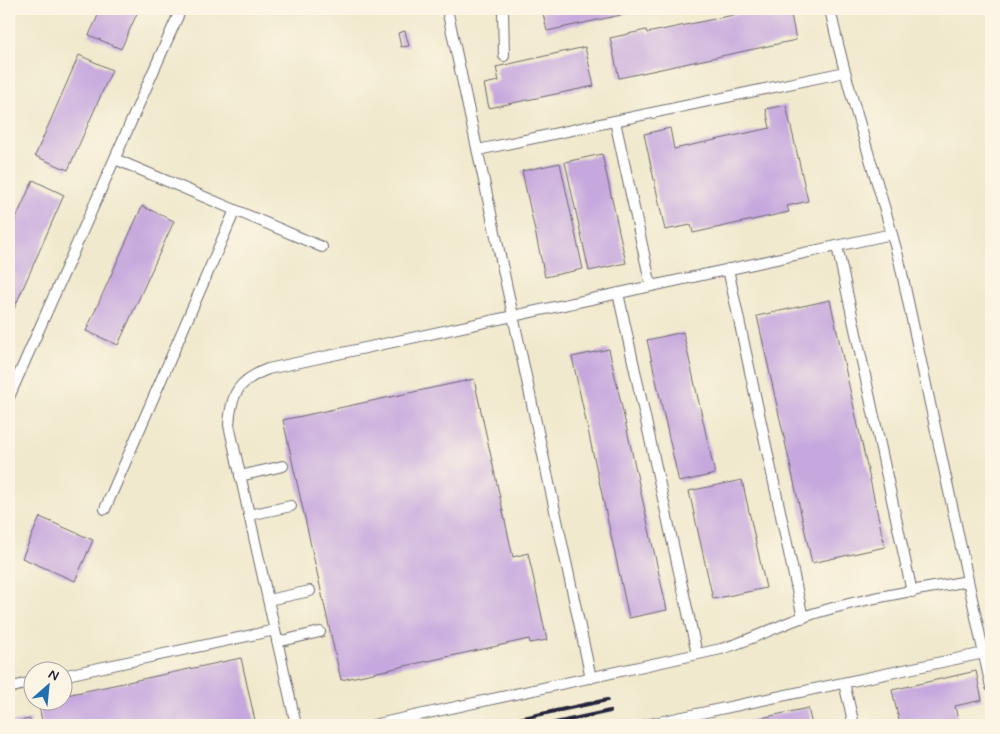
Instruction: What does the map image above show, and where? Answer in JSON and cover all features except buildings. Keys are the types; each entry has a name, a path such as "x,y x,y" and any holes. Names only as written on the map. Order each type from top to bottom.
{"lane":[{"path":"9,397 181,9"},
{"path":"447,9 591,678"},
{"path":"503,9 504,56"},
{"path":"830,9 845,72 892,234 991,688"},
{"path":"478,150 845,72"},
{"path":"614,121 651,286"},
{"path":"115,159 322,247"},
{"path":"105,509 235,210"},
{"path":"296,725 229,425 230,410 234,396 242,383 254,374 268,369 892,234"},
{"path":"837,246 912,592"},
{"path":"728,270 803,618"},
{"path":"618,293 697,654"},
{"path":"240,476 282,466"},
{"path":"249,515 291,506"},
{"path":"373,725 697,654 745,642 803,618 839,607 968,580"},
{"path":"268,600 310,591"},
{"path":"72,674 274,630"},
{"path":"277,642 320,632"},
{"path":"645,725 685,721 844,683 984,653"},
{"path":"844,683 854,725"},
{"path":"9,688 22,685"}],"railway":[{"path":"490,725 607,700"},
{"path":"546,725 610,711"}]}
